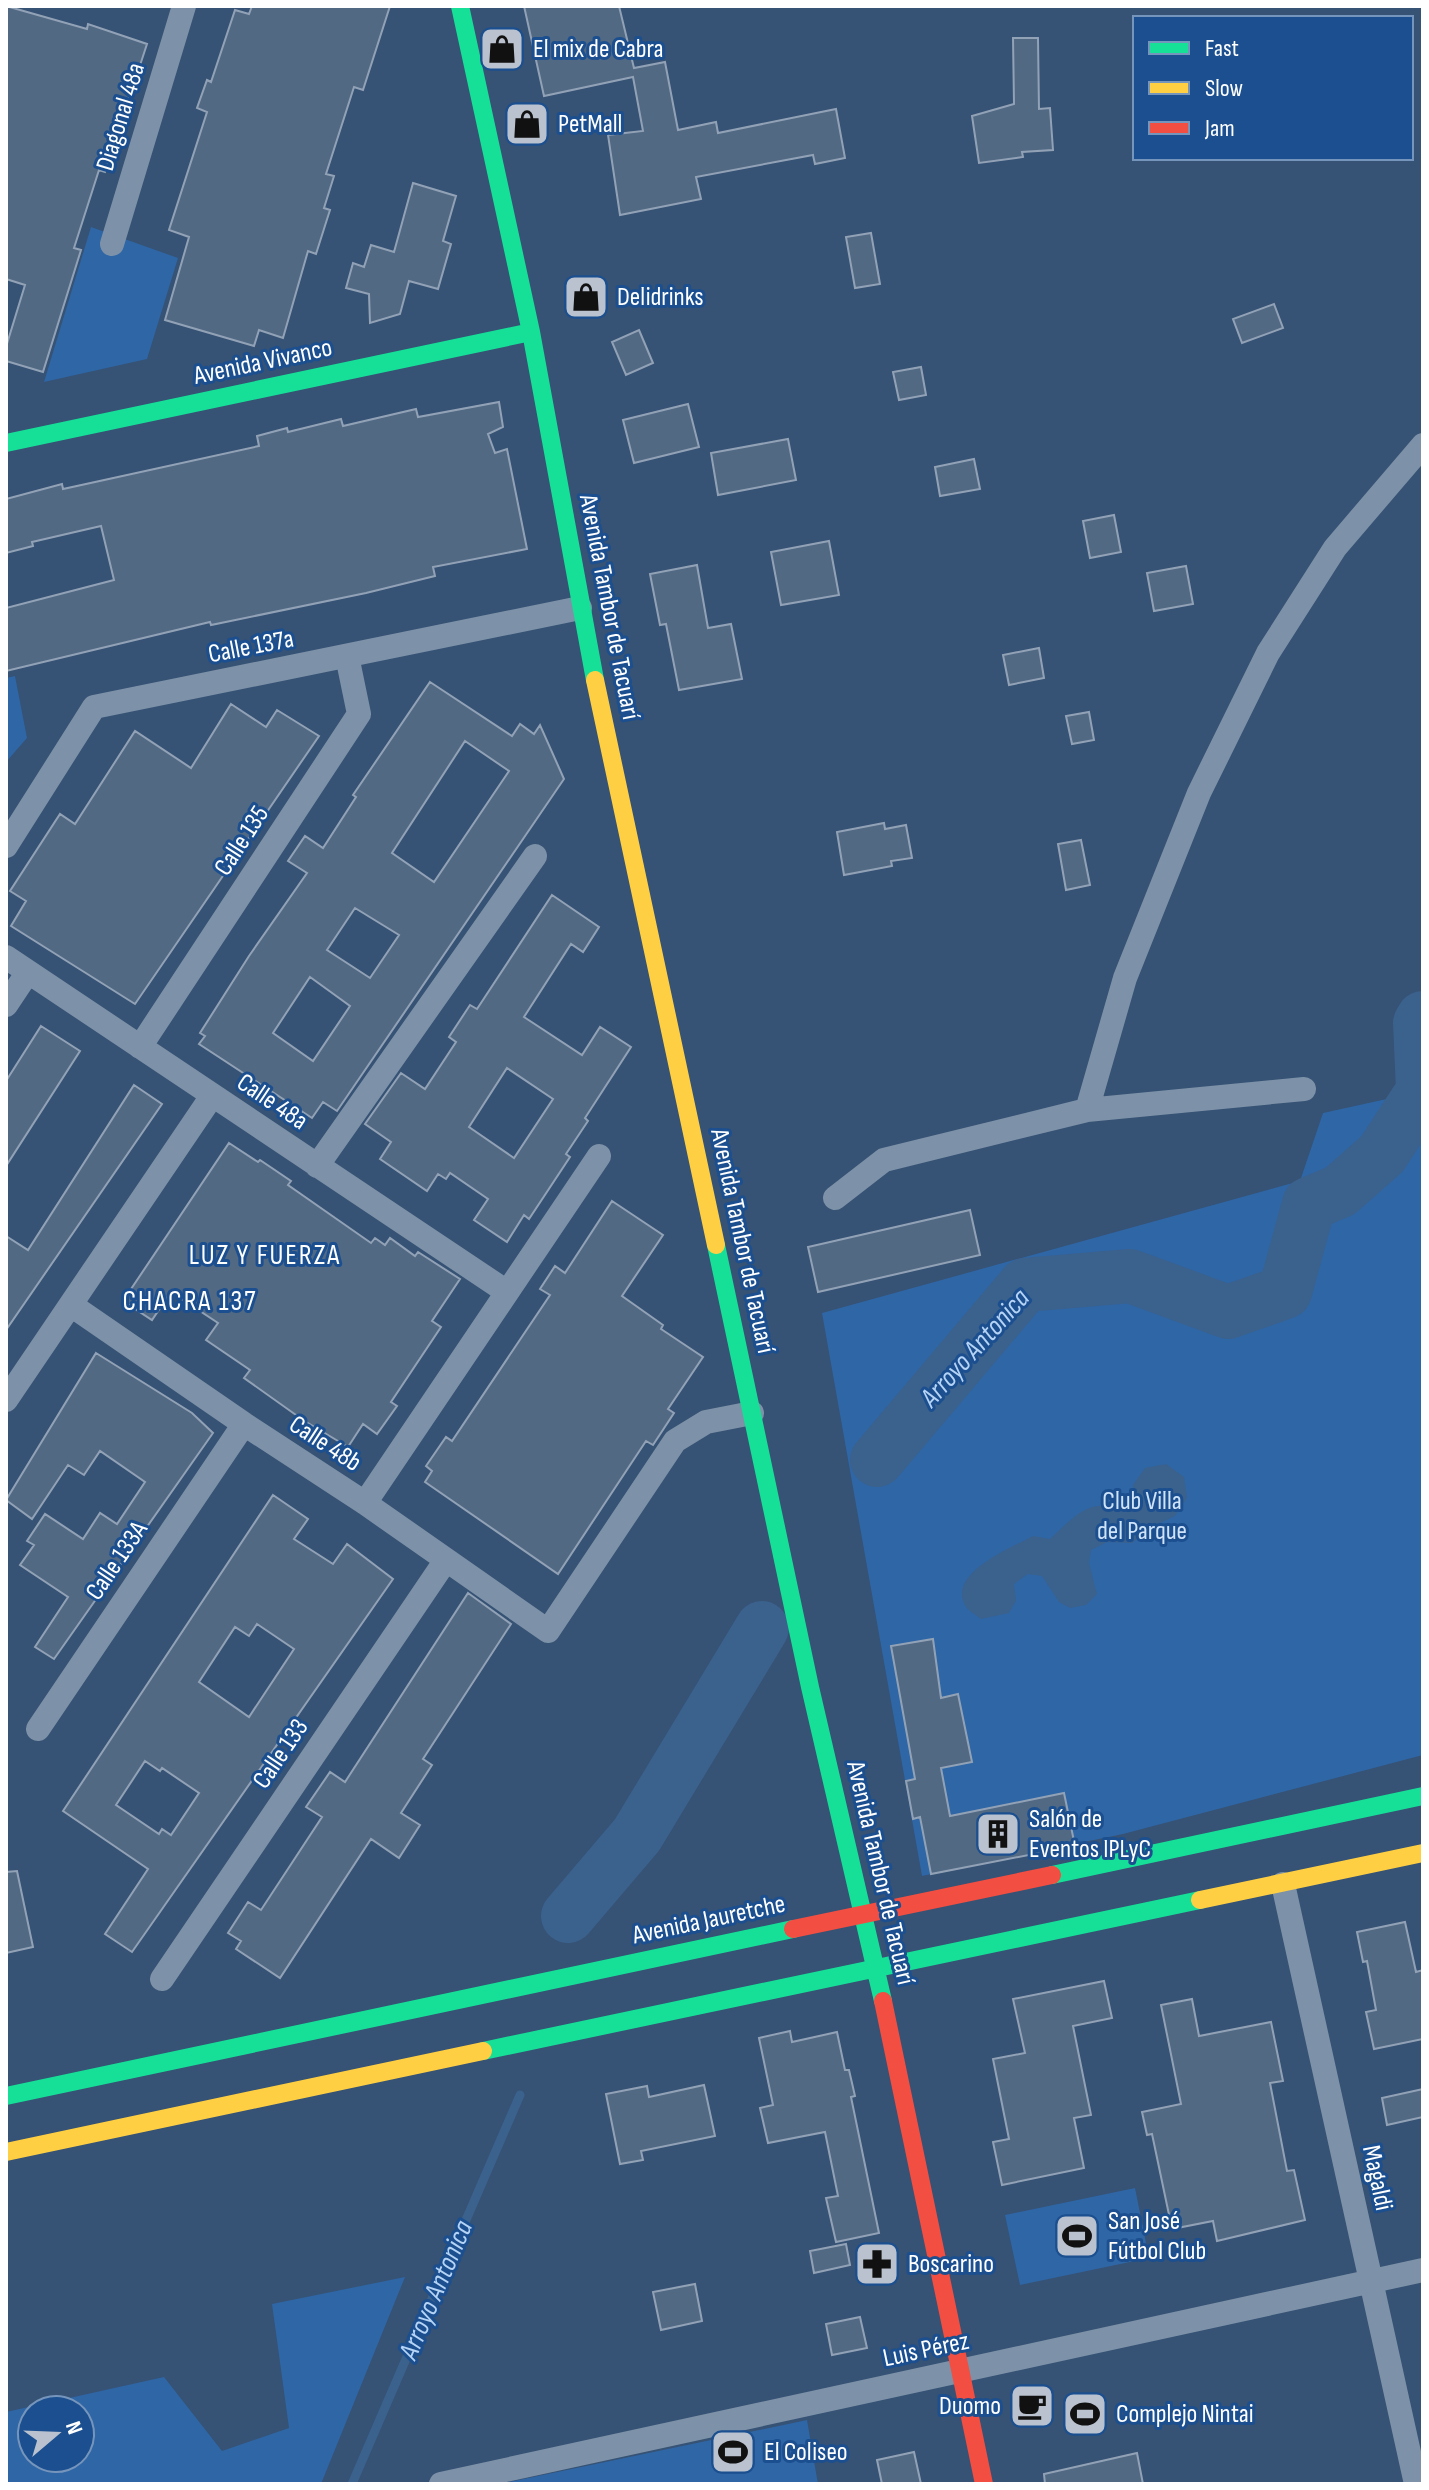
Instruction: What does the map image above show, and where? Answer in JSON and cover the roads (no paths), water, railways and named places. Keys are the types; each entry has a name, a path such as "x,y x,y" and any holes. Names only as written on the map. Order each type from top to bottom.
{"main road":[{"name":"Avenida Tambor de Tacuarí","path":"460,6 531,332 580,608 810,1687 876,1968 984,2484"},
{"name":"Avenida Vivanco","path":"6,443 531,332"},
{"name":"Avenida Jauretche","path":"6,2096 1423,1796"},
{"path":"6,2152 1423,1853"}],"street":[{"name":"Diagonal 48a","path":"112,244 184,6"},
{"path":"1087,1110 1125,978 1199,793 1268,653 1335,548 1423,445"},
{"name":"Calle 137a","path":"6,846 94,707 580,608"},
{"name":"Calle 135","path":"140,1047 359,714 347,656"},
{"path":"317,1166 535,856"},
{"name":"Calle 48a","path":"6,957 507,1292"},
{"path":"6,1005 28,972"},
{"path":"835,1198 884,1160 1087,1110 1304,1089"},
{"path":"6,1400 212,1096"},
{"path":"365,1503 599,1156"},
{"name":"Calle 48b","path":"71,1305 365,1503 548,1631 675,1441 706,1422 752,1413"},
{"name":"Calle 133A","path":"38,1729 244,1424"},
{"name":"Calle 133","path":"162,1979 446,1560"},
{"name":"Magaldi","path":"1283,1884 1416,2484"},
{"name":"Luis Pérez","path":"441,2484 1423,2270"}],"waterway":[{"name":"Arroyo Antonica","path":"877,1460 1025,1285 1130,1276 1228,1312 1285,1292 1309,1204 1340,1191 1382,1154 1423,1091 1420,1023 1423,1018"},
{"name":"Arroyo Antonica","path":"568,1916 637,1835 762,1628"},
{"name":"Arroyo Antonica","path":"352,2484 520,2095"}],"place":[{"name":"El mix de Cabra","path":"502,49"},
{"name":"PetMall","path":"527,124"},
{"name":"Delidrinks","path":"586,297"},
{"name":"Salón de Eventos IPLyC","path":"998,1834"},
{"name":"San José Fútbol Club","path":"1077,2236"},
{"name":"Boscarino","path":"877,2264"},
{"name":"Duomo","path":"1032,2406"},
{"name":"Complejo Nintai","path":"1085,2414"},
{"name":"El Coliseo","path":"733,2452"}],"district":[{"name":"LUZ Y FUERZA","path":"265,1255"},
{"name":"CHACRA 137","path":"190,1301"}],"park label":[{"name":"Club Villa del Parque","path":"1142,1516"}]}
